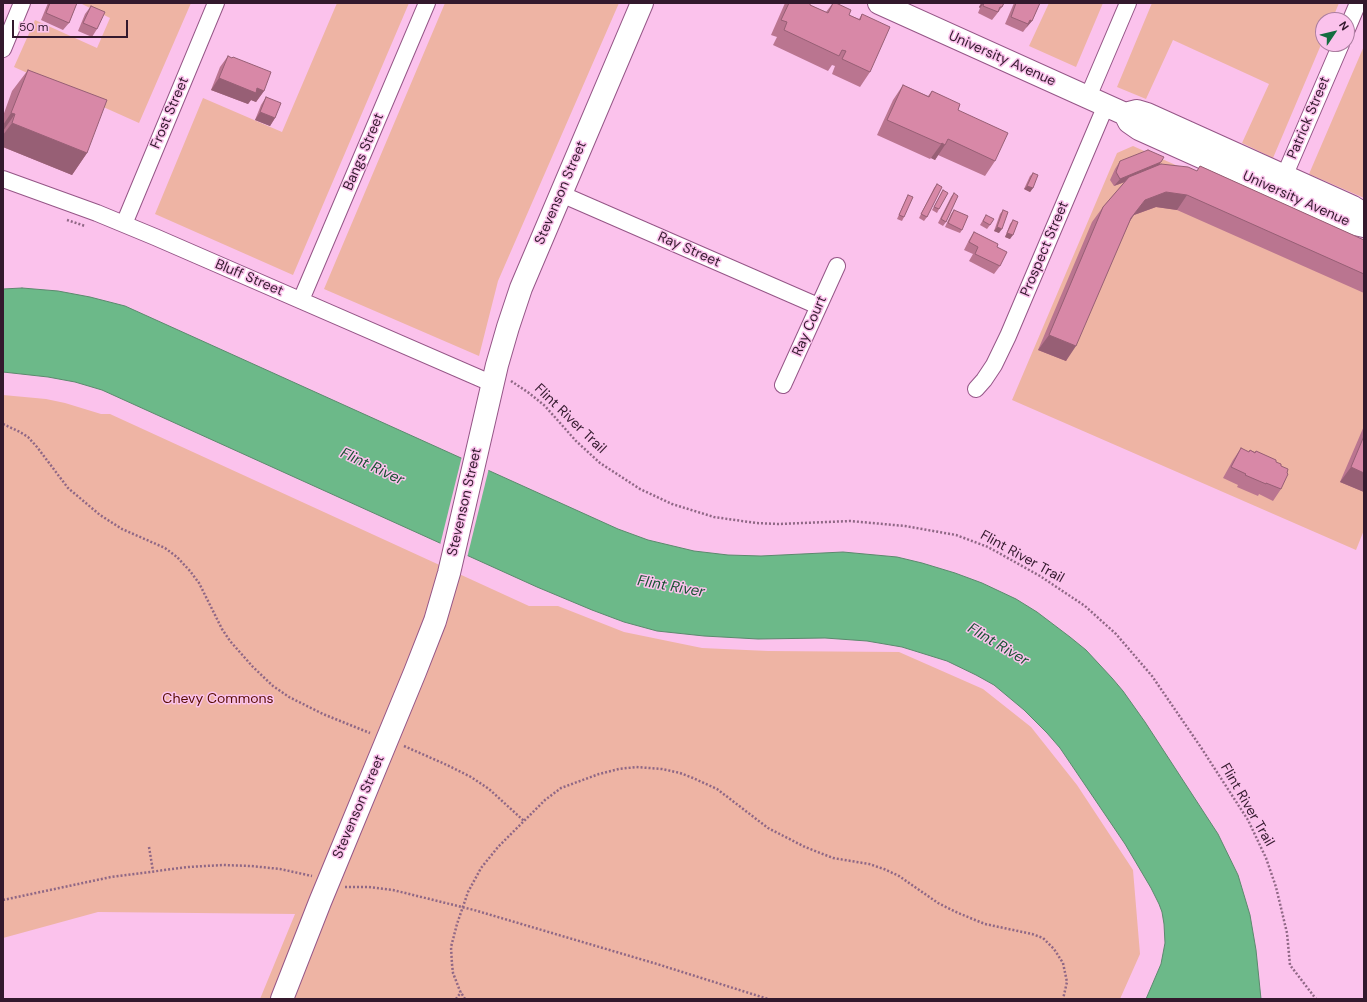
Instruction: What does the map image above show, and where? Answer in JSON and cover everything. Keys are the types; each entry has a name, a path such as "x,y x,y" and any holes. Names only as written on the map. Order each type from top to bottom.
{"street":[{"path":"3,49 22,3"},
{"name":"Frost Street","path":"124,224 216,3"},
{"name":"Bangs Street","path":"301,300 427,3"},
{"name":"Stevenson Street","path":"282,999 320,902 430,635 449,573 483,425 500,382 502,346 513,309 642,3"},
{"name":"Prospect Street","path":"976,389 989,374 1008,336 1106,105 1128,3"},
{"name":"University Avenue","path":"883,4 1106,105 1139,129 1281,184 1353,207 1364,214"},
{"name":"Patrick Street","path":"1281,184 1338,52"},
{"name":"Bluff Street","path":"3,179 124,224 301,300 500,382"},
{"name":"University Avenue","path":"1281,184 1352,224 1364,226"},
{"name":"Ray Street","path":"561,194 818,306"},
{"name":"Ray Court","path":"783,385 837,266"}],"path":[{"name":"Flint River Trail","path":"500,382 529,393 545,406 580,445 600,463 640,489 672,504 714,517 756,524 843,520 918,528 956,535 988,547 1040,576 1085,606 1119,637 1152,676 1248,820 1266,858 1276,887 1287,933 1290,965 1316,999"},
{"path":"3,424 28,437 68,488 92,509 116,526 159,545 177,558 199,583 222,629 230,641 253,667 273,686 289,697 323,714 371,733"},
{"path":"403,746 447,765 489,789 524,821"},
{"path":"465,999 453,973 451,953 453,940 470,886 481,868 498,847 545,800 561,788 599,774 636,767 654,768 680,773 693,778 717,789 763,824 783,837 805,848 833,858 868,864 884,869 899,876 938,903 958,913 985,924 1032,934 1043,938 1054,949 1063,963 1067,982 1063,999"},
{"path":"149,846 153,871"},
{"path":"3,900 91,881 188,867 231,865 280,869 314,876"},
{"path":"341,887 369,887 393,890 463,907 658,964 768,999"},
{"path":"456,999 461,992"}],"green space":[{"path":"80,3 191,3 139,123 14,67 35,20 97,48 110,18"},
{"path":"337,3 409,3 293,275 155,214 203,98 282,132"},
{"path":"445,3 619,3 498,281 479,356 324,289"},
{"path":"1049,3 1103,3 1076,67 1029,46"},
{"path":"1152,3 1339,3 1335,12 1315,12 1315,52 1318,52 1273,158 1242,143 1269,84 1173,40 1146,99 1117,87"},
{"path":"1364,46 1364,198 1309,174"},
{"path":"1133,146 1364,249 1364,530 1356,550 1012,400 1117,153"},
{"name":"Chevy Commons","path":"3,395 46,399 101,414 110,414 529,606 558,606 624,632 702,648 768,651 899,652 983,689 1031,727 1077,785 1133,870 1140,954 1120,999 260,999 295,914 98,912 3,938"}],"water":[{"name":"Flint River","path":"22,288 58,291 125,306 618,529 648,540 694,551 728,555 761,556 843,552 897,557 955,573 982,583 1016,599 1037,612 1086,650 1112,678 1145,722 1218,834 1238,875 1250,915 1256,950 1261,999 1146,999 1161,964 1165,943 1164,924 1159,904 1125,844 1060,748 1024,710 994,685 947,661 902,647 867,641 825,638 758,639 704,636 657,631 624,622 537,587 102,390 75,382 48,377 3,372 3,289"}],"pier":[{"path":"462,456 489,468 467,558 440,545"}],"building":[{"path":"50,3 77,3 69,23 46,13"},
{"path":"789,3 810,3 810,5 828,13 833,3 836,3 851,10 849,15 860,20 862,14 890,27 870,72 842,59 846,51 842,50 839,56 784,30 787,22 781,20"},
{"path":"984,3 1004,3 998,12 983,6"},
{"path":"1016,3 1040,3 1032,21 1030,20 1028,24 1011,17"},
{"path":"91,6 105,12 97,29 83,23"},
{"path":"228,56 271,72 264,91 257,88 256,93 219,78"},
{"path":"28,70 107,100 87,153 12,123 15,114 11,113"},
{"path":"903,85 929,97 932,91 960,104 958,110 1008,133 995,161 948,139 945,145 942,143 941,144 887,120"},
{"path":"266,97 281,103 275,118 260,112"},
{"path":"1148,150 1164,157 1161,162 1120,179 1116,172 1120,161"},
{"path":"1161,164 1188,167 1197,171 1200,166 1364,240 1364,274 1187,195 1166,192 1145,200 1131,218 1076,346 1049,335 1103,207 1129,177"},
{"path":"1033,173 1038,175 1033,188 1027,186"},
{"path":"937,184 942,187 927,217 921,214"},
{"path":"943,190 948,193 939,209 934,207"},
{"path":"954,193 958,196 946,222 941,219"},
{"path":"908,195 913,197 904,217 899,215"},
{"path":"954,210 968,216 962,230 948,223"},
{"path":"1003,210 1008,212 1002,229 997,227"},
{"path":"986,215 994,219 990,225 983,221"},
{"path":"1013,220 1018,222 1013,235 1007,233"},
{"path":"974,232 998,244 997,247 1007,252 1000,266 975,254 978,247 969,242"},
{"path":"1364,436 1364,473 1351,467"},
{"path":"1241,448 1249,452 1250,450 1255,453 1256,451 1276,460 1276,462 1281,464 1281,466 1288,469 1288,474 1281,489 1245,475 1246,474 1231,467"}]}
